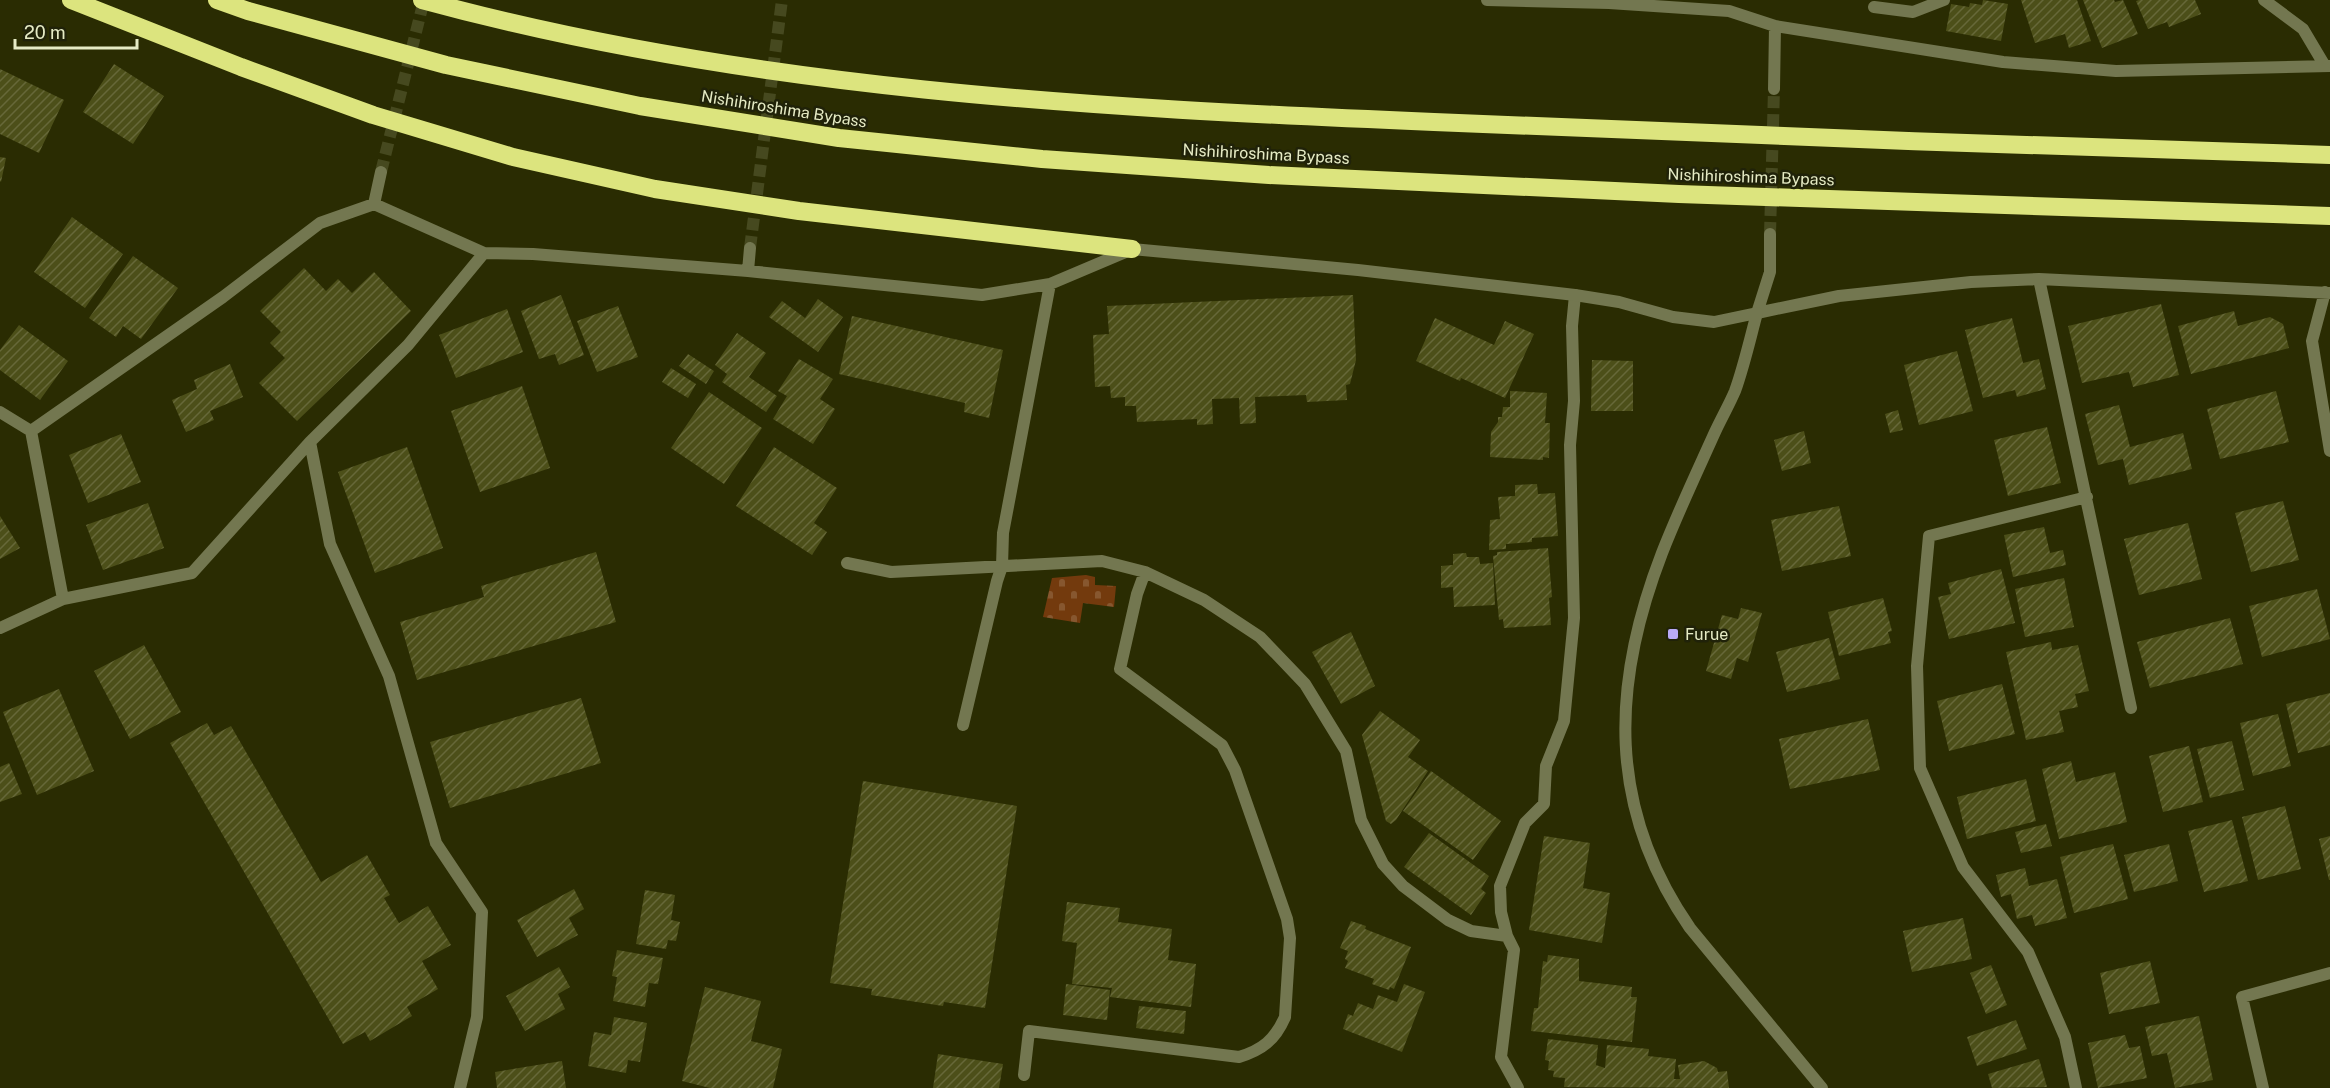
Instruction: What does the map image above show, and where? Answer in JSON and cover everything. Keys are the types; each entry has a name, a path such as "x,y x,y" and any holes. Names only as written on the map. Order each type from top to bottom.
{"highway":[{"path":"71,0 373,116 513,157 655,189 788,210 1132,249"},
{"name":"Nishihiroshima Bypass","path":"217,0 259,14 446,65 640,106 839,138 1030,158 1269,175 1679,194 2330,216"},
{"path":"422,0 656,53 855,81 1049,101 1275,116 1677,133 2330,155"}],"street":[{"path":"1487,0 1609,2 1729,10 1775,26 2003,62 2116,71 2327,66"},
{"path":"1874,7 1913,12 1944,0"},
{"path":"2264,0 2303,29 2327,66"},
{"path":"1774,89 1775,26"},
{"path":"374,204 381,172"},
{"path":"31,431 223,297 320,223 374,204 484,253 533,254 748,271 982,295 1050,284 1132,249 1358,270 1575,295 1619,302 1673,317 1714,322 1839,296 1971,282 2038,279 2327,293 2312,341 2330,451"},
{"path":"1770,234 1770,272 1735,391 1662,553 1643,609 1634,642 1627,698 1625,760 1639,830 1649,858 1675,906 1690,928 1822,1088"},
{"path":"748,271 750,248"},
{"path":"0,628 63,599 192,573 310,442 408,345 484,253"},
{"path":"2038,279 2131,708"},
{"path":"963,725 1002,566 1003,533 1050,284"},
{"path":"1518,1088 1502,1057 1514,950 1501,912 1500,886 1525,823 1544,804 1546,766 1564,721 1574,618 1570,445 1574,401 1572,326 1575,295"},
{"path":"0,412 31,431 63,599"},
{"path":"310,442 330,544 389,676 436,843 482,912 477,1017 460,1088"},
{"path":"2076,1088 2065,1037 2028,952 1963,867 1920,768 1917,666 1929,536 2087,497"},
{"path":"847,563 891,572 1102,561 1146,572 1203,600 1260,637 1305,684 1346,751 1361,820 1383,864 1403,886 1449,920 1471,931 1508,936"},
{"path":"1024,1075 1029,1031 1239,1057 1265,1046 1280,1029 1285,1017 1290,938 1287,919 1235,770 1222,745 1120,669 1137,594 1146,572"},
{"path":"2263,1088 2242,997 2330,973"}],"green space":[{"path":"1086,575 1095,577 1095,585 1116,586 1114,607 1083,603 1080,623 1043,617 1052,578"}],"building":[{"path":"1983,0 2008,4 2001,41 1946,31 1951,4 1969,7 1970,3 1982,5"},
{"path":"2021,0 2077,0 2091,41 2069,48 2065,34 2035,43"},
{"path":"2083,0 2114,0 2115,2 2123,0 2138,34 2102,48"},
{"path":"2195,0 2201,14 2169,27 2167,22 2148,29 2136,1"},
{"path":"114,64 164,96 133,144 83,112"},
{"path":"0,69 64,100 39,153 0,134"},
{"path":"0,157 6,158 1,182 0,181"},
{"path":"72,217 123,254 85,308 34,272"},
{"path":"133,256 178,288 141,339 123,326 116,337 89,318"},
{"path":"304,268 326,291 338,279 352,293 374,272 411,311 297,421 259,383 285,358 270,343 281,332 260,311"},
{"path":"561,295 584,355 559,365 555,354 539,359 521,311"},
{"path":"1353,295 1356,360 1350,384 1346,385 1347,400 1307,402 1306,395 1255,397 1256,423 1240,424 1239,398 1212,399 1213,424 1197,425 1197,419 1137,422 1136,406 1125,406 1125,397 1111,398 1110,386 1095,387 1093,335 1109,334 1107,306"},
{"path":"818,299 843,317 818,352 769,317 782,301 805,318"},
{"path":"2161,304 2179,375 2133,387 2129,372 2082,383 2068,326"},
{"path":"618,306 638,357 597,372 577,321"},
{"path":"507,309 523,352 456,378 439,335"},
{"path":"2234,311 2238,326 2270,317 2283,324 2289,348 2191,374 2178,326"},
{"path":"852,316 1003,350 989,418 964,412 965,403 839,374"},
{"path":"1435,318 1494,345 1505,321 1534,334 1505,398 1416,361"},
{"path":"2012,318 2023,363 2039,359 2046,389 2017,397 2015,390 1983,398 1965,330"},
{"path":"19,325 68,361 40,400 0,370 0,350"},
{"path":"737,333 766,353 749,377 777,396 766,412 722,382 727,374 715,365"},
{"path":"1957,351 1973,411 1919,425 1904,365"},
{"path":"688,354 714,371 706,384 679,366"},
{"path":"799,359 833,379 820,399 835,409 813,444 773,419 787,396 778,391"},
{"path":"1592,360 1633,361 1633,411 1591,411"},
{"path":"230,364 243,397 210,411 214,420 186,432 172,400 197,389 194,380"},
{"path":"671,368 696,384 688,398 662,382"},
{"path":"522,386 550,468 480,492 451,411"},
{"path":"1510,391 1547,393 1545,423 1550,423 1549,458 1543,457 1543,460 1490,457 1491,432 1498,422 1498,417 1502,417 1503,407 1510,407"},
{"path":"2276,391 2289,442 2220,459 2207,409"},
{"path":"709,392 762,428 724,484 671,448"},
{"path":"2119,405 2130,447 2183,433 2192,469 2129,485 2123,459 2098,465 2085,414"},
{"path":"1898,410 1903,430 1890,433 1885,414"},
{"path":"2047,427 2061,483 2008,496 1994,440"},
{"path":"1804,431 1811,463 1782,471 1774,440"},
{"path":"121,434 141,482 88,503 69,455"},
{"path":"407,447 443,548 375,573 338,472"},
{"path":"774,447 837,488 814,523 827,532 812,555 736,506"},
{"path":"1537,484 1538,494 1555,493 1558,536 1532,538 1532,542 1506,544 1506,549 1489,550 1490,520 1500,519 1498,497 1515,496 1515,485"},
{"path":"2283,501 2299,560 2251,572 2235,513"},
{"path":"148,503 164,548 103,570 86,525"},
{"path":"1839,506 1851,556 1782,571 1771,520"},
{"path":"0,516 20,548 0,559"},
{"path":"2188,523 2202,579 2139,595 2124,539"},
{"path":"2044,527 2050,553 2063,550 2066,565 2013,577 2004,535"},
{"path":"1548,548 1552,597 1549,598 1551,625 1504,628 1503,619 1499,620 1493,556 1497,555 1497,552"},
{"path":"596,552 616,622 417,680 400,622 484,597 481,586"},
{"path":"1466,553 1467,557 1479,557 1480,564 1493,563 1495,605 1454,607 1453,587 1441,588 1441,566 1453,565 1453,554"},
{"path":"2001,569 2015,623 1949,639 1938,597 1951,594 1948,583"},
{"path":"2064,578 2074,627 2025,637 2015,589"},
{"path":"2317,589 2330,639 2262,657 2249,606"},
{"path":"1883,598 1892,631 1888,632 1891,643 1839,656 1828,612"},
{"path":"1741,608 1762,613 1748,662 1737,658 1731,679 1706,671 1722,615 1738,619"},
{"path":"2230,618 2243,664 2150,688 2137,642"},
{"path":"1351,632 1375,686 1341,704 1312,652"},
{"path":"1829,638 1840,679 1787,692 1776,652"},
{"path":"2051,642 2052,650 2078,645 2089,691 2075,694 2078,707 2059,711 2064,732 2026,740 2006,652"},
{"path":"144,645 181,712 130,739 94,671"},
{"path":"2002,684 2015,734 1949,751 1937,701"},
{"path":"59,689 94,771 37,795 3,712"},
{"path":"2330,693 2330,745 2298,753 2286,704"},
{"path":"581,698 601,763 450,808 430,742"},
{"path":"1380,711 1420,740 1408,757 1428,771 1396,820 1391,824 1386,821 1362,735"},
{"path":"2278,714 2291,766 2253,776 2240,723"},
{"path":"1868,719 1880,770 1790,789 1779,739"},
{"path":"207,723 214,735 231,726 321,882 367,855 390,895 384,898 399,923 428,906 451,945 422,961 438,989 407,1007 412,1016 370,1041 365,1032 343,1044 170,743"},
{"path":"2232,741 2244,790 2210,798 2197,749"},
{"path":"2189,746 2203,802 2163,812 2149,756"},
{"path":"2071,761 2076,782 2115,772 2127,822 2059,839 2042,769"},
{"path":"9,763 22,794 0,802 0,767"},
{"path":"1431,771 1501,821 1473,860 1403,811"},
{"path":"2026,779 2036,821 1967,839 1957,797"},
{"path":"863,781 1017,806 985,1008 944,1002 943,1006 871,995 872,989 830,983"},
{"path":"2285,806 2301,869 2258,880 2242,817"},
{"path":"2232,820 2248,881 2204,892 2188,831"},
{"path":"2046,824 2052,846 2021,853 2015,832"},
{"path":"1429,833 1489,876 1481,889 1486,893 1471,915 1404,867"},
{"path":"1544,836 1590,843 1583,888 1610,893 1602,943 1529,930"},
{"path":"2330,836 2330,880 2329,880 2319,839"},
{"path":"2113,844 2128,899 2074,913 2060,857"},
{"path":"2169,844 2178,881 2134,892 2124,855"},
{"path":"2025,868 2029,886 2057,879 2067,918 2035,926 2032,915 2017,919 2011,894 2001,897 1996,875"},
{"path":"574,889 584,909 569,918 578,935 537,957 517,920"},
{"path":"645,890 675,895 671,920 680,922 676,941 668,940 666,949 636,944"},
{"path":"1067,902 1120,908 1118,922 1172,929 1168,960 1196,964 1191,1007 1110,997 1112,988 1072,984 1077,943 1062,941"},
{"path":"1963,918 1972,959 1912,972 1903,931"},
{"path":"1351,921 1411,947 1394,989 1390,987 1389,990 1372,984 1374,979 1345,968 1348,951 1340,948"},
{"path":"617,950 663,958 658,984 649,983 645,1007 613,1001 617,977 612,976"},
{"path":"1548,955 1579,959 1579,981 1632,987 1631,997 1637,997 1632,1042 1531,1031 1534,1008 1538,1008 1543,961 1547,962"},
{"path":"2150,961 2160,1003 2109,1014 2100,973"},
{"path":"1991,965 2007,1005 1986,1014 1970,973"},
{"path":"559,967 570,987 558,994 565,1009 525,1031 506,996"},
{"path":"1066,984 1110,990 1107,1020 1063,1015"},
{"path":"1404,984 1425,992 1402,1052 1343,1029 1348,1014 1353,1016 1358,1003 1373,1009 1378,995 1397,1002"},
{"path":"705,987 761,1001 751,1041 782,1049 773,1088 710,1088 682,1081"},
{"path":"1139,1006 1186,1011 1184,1034 1136,1028"},
{"path":"2199,1016 2213,1080 2175,1088 2167,1053 2152,1056 2145,1027"},
{"path":"614,1017 647,1023 640,1062 628,1060 626,1073 588,1066 594,1032 611,1035"},
{"path":"2016,1020 2027,1049 1977,1066 1967,1037"},
{"path":"2125,1035 2129,1048 2140,1046 2147,1078 2098,1088 2088,1043"},
{"path":"1548,1039 1598,1045 1596,1065 1605,1068 1607,1045 1649,1049 1648,1056 1676,1059 1674,1079 1680,1079 1678,1065 1704,1061 1717,1068 1718,1072 1727,1071 1729,1088 1564,1087 1565,1078 1553,1077 1554,1071 1548,1070 1549,1061 1545,1060"},
{"path":"938,1054 1003,1064 999,1088 933,1088"},
{"path":"2039,1059 2047,1087 1992,1088 1988,1074"},
{"path":"562,1061 566,1088 497,1088 495,1072"}],"tunnel":[{"path":"381,172 424,0"},
{"path":"750,248 782,0"},
{"path":"1770,234 1774,89"}],"place":[{"name":"Furue","path":"1673,634"}]}
